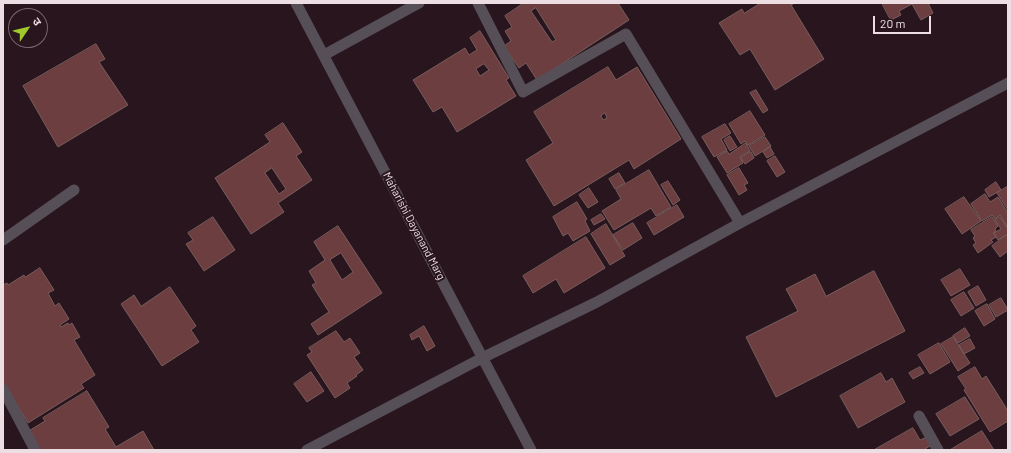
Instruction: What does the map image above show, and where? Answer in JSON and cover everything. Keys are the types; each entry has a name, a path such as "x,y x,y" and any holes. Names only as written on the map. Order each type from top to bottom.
{"street":[{"name":"Maharishi Dayanand Marg","path":"296,3 531,450"},
{"path":"324,55 419,3"},
{"path":"478,3 523,92 626,34 740,223"},
{"path":"306,450 482,358 596,302 740,223 1008,83"},
{"path":"3,240 74,190"},
{"path":"3,389 35,450"},
{"path":"919,416 938,450"}],"building":[{"path":"524,3 618,3 629,20 537,80 526,63 519,68 504,46 511,41 505,31 512,27 505,16","holes":["536,8 556,40 552,42 531,11"]},
{"path":"761,3 795,3 791,5 824,59 775,90 750,49 740,55 719,23 742,9 744,13"},
{"path":"882,3 928,3 933,13 921,20 912,4 899,11 901,15 891,20"},
{"path":"480,31 509,78 506,80 516,96 457,132 442,107 433,112 413,80 465,48 469,55 477,50 470,38","holes":["484,64 489,70 480,76 476,69"]},
{"path":"96,44 105,59 99,62 128,105 58,147 23,86"},
{"path":"608,67 616,80 637,67 681,139 634,169 629,160 554,206 526,160 553,143 534,112","holes":["605,113 607,118 603,120 601,116"]},
{"path":"756,90 768,110 763,113 750,93"},
{"path":"750,111 765,135 748,145 745,141 741,144 729,124"},
{"path":"283,123 302,152 296,156 312,180 278,203 284,212 251,234 215,178 270,142 265,135","holes":["272,168 286,189 279,194 265,173"]},
{"path":"725,124 731,133 721,139 727,150 714,157 702,137"},
{"path":"730,136 737,147 730,151 724,140"},
{"path":"765,137 771,146 755,156 749,146"},
{"path":"746,143 750,151 740,157 743,163 727,173 717,157 727,151 729,154"},
{"path":"770,147 774,154 767,158 763,152"},
{"path":"751,152 754,158 745,164 741,158"},
{"path":"775,156 785,172 777,177 767,161"},
{"path":"739,168 748,183 744,185 747,190 739,195 727,175"},
{"path":"649,170 671,207 656,216 651,208 614,230 602,211 621,199 616,190"},
{"path":"619,173 625,183 615,189 609,179"},
{"path":"668,181 680,200 673,205 661,185"},
{"path":"996,182 1001,190 989,197 985,190"},
{"path":"1007,187 1008,189 1008,210 997,193"},
{"path":"589,188 598,202 588,208 579,195"},
{"path":"985,194 990,202 998,197 1008,213 1008,228 1000,215 995,219 992,215 982,221 971,204"},
{"path":"964,197 981,221 962,234 945,209"},
{"path":"577,202 587,219 585,221 590,231 573,241 568,233 563,236 553,217"},
{"path":"677,205 684,217 654,235 647,223"},
{"path":"601,214 605,219 594,225 591,220"},
{"path":"213,217 235,250 204,271 186,244 193,240 188,233"},
{"path":"992,217 998,226 995,229 996,231 993,233 996,237 991,240 993,242 978,253 973,245 976,243 973,238 975,236 971,230"},
{"path":"1000,217 1008,229 1008,234 998,240 994,233 1001,229 995,220"},
{"path":"633,223 642,238 623,250 613,235"},
{"path":"606,224 625,256 610,265 591,234"},
{"path":"338,226 382,293 318,335 311,324 329,312 312,285 316,283 309,271 325,260 314,242","holes":["341,253 353,272 342,280 330,260"]},
{"path":"1008,234 1008,251 1000,257 992,246"},
{"path":"586,237 605,268 564,293 556,279 533,293 523,276"},
{"path":"40,268 54,290 48,293 55,306 59,303 69,319 60,325 61,327 68,323 69,325 72,323 80,337 74,340 95,375 81,384 84,388 28,423 3,382 3,285 7,283 8,285 24,275 25,277"},
{"path":"960,269 970,285 951,296 941,280"},
{"path":"874,271 905,331 776,397 746,337 798,311 786,289 815,274 826,296"},
{"path":"978,286 986,300 976,306 968,292"},
{"path":"170,287 196,326 191,330 199,342 162,366 121,304 134,295 141,306"},
{"path":"964,292 974,308 961,316 951,300"},
{"path":"1001,298 1008,310 996,317 989,305"},
{"path":"987,304 995,319 984,326 975,311"},
{"path":"424,326 435,346 427,351 419,336 412,340 410,335"},
{"path":"965,328 970,336 958,343 953,336"},
{"path":"336,331 344,342 350,338 360,353 354,357 363,370 347,383 350,388 335,398 307,355 312,352 309,348"},
{"path":"953,337 970,363 958,371 941,344"},
{"path":"970,339 975,348 964,354 959,345"},
{"path":"939,343 950,362 930,374 918,355"},
{"path":"920,367 924,373 913,379 909,373"},
{"path":"975,367 982,379 986,376 1008,411 1008,421 990,432 964,390 966,389 958,377"},
{"path":"311,372 324,391 307,402 294,384"},
{"path":"881,373 886,382 892,378 905,402 858,428 840,396"},
{"path":"87,391 109,427 105,429 116,447 143,431 154,450 39,450 27,432 45,421 43,418"},
{"path":"965,397 979,419 950,436 936,414"},
{"path":"913,428 920,440 927,437 932,445 923,450 874,450"},
{"path":"982,431 994,450 950,450"}]}
